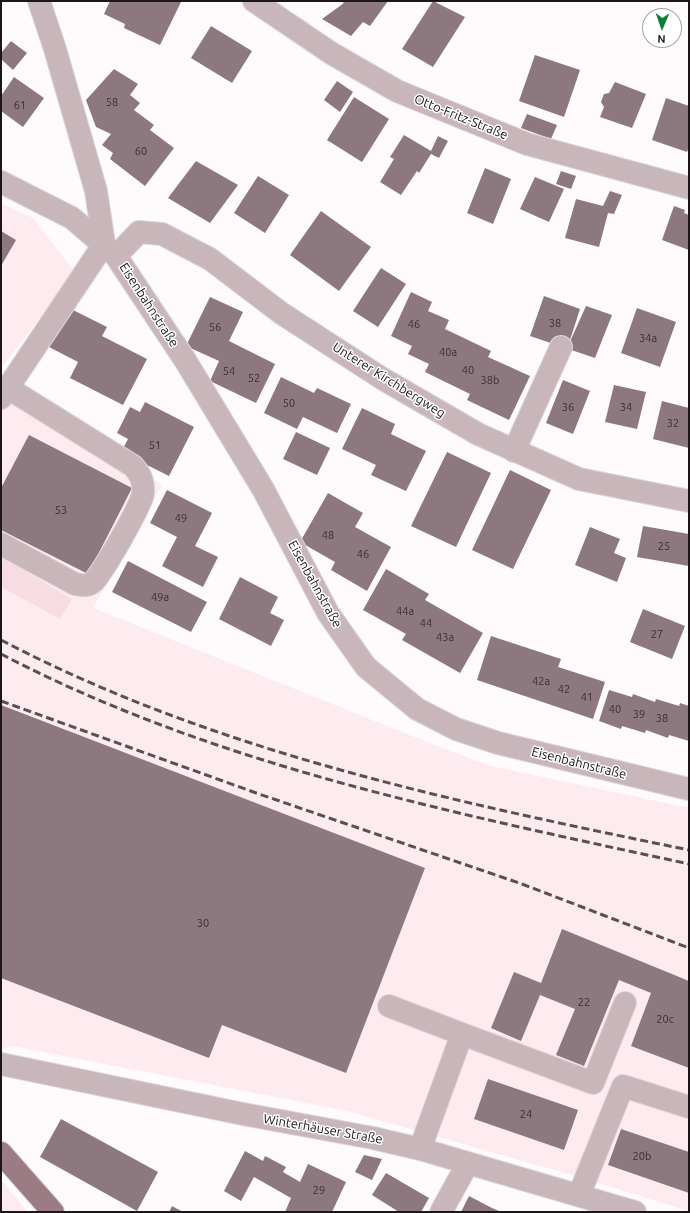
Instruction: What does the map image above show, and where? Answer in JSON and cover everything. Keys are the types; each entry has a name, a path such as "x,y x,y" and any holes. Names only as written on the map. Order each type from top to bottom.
{"main road":[{"path":"1,1153 53,1212"}],"street":[{"name":"Eisenbahnstraße","path":"39,1 55,49 96,191 110,250 185,360 259,482 328,613 366,667 417,709 456,729 498,743 689,789"},
{"name":"Otto-Fritz-Straße","path":"254,1 331,53 397,91 527,144 689,188"},
{"path":"1,182 72,218 110,250 4,393 133,466 143,481 143,496 103,572 92,583 84,586 75,584 1,544"},
{"name":"Unterer Kirchbergweg","path":"110,250 139,232 162,234 210,260 282,313 383,379 478,434 580,479 689,501"},
{"path":"514,451 561,347"},
{"path":"389,1006 593,1083 625,1003"},
{"path":"420,1149 462,1034"},
{"name":"Winterhäuser Straße","path":"3,1066 243,1114 373,1138 420,1149 468,1163 587,1202 635,1212"},
{"path":"587,1202 623,1086 689,1107"},
{"path":"441,1212 468,1163"}],"shaded area":[{"path":"1,203 33,218 75,272 1,368"},
{"path":"1,390 162,485 93,608 442,748 491,766 689,808 689,1211 582,1178 348,1111 12,1046 1,1050"},
{"path":"1,556 72,599 60,619 1,587"},
{"path":"1,1180 28,1212 1,1212"}],"building":[{"path":"110,1 181,2 160,45 124,28 125,24 104,14"},
{"path":"341,1 388,1 370,26 363,22 351,36 322,19 344,3"},
{"path":"433,1 465,17 433,67 402,49"},
{"path":"211,26 252,51 232,83 191,58"},
{"path":"11,41 27,53 13,70 1,59 1,53"},
{"path":"535,55 580,70 564,117 519,101"},
{"path":"114,69 138,84 130,95 140,103 134,110 154,125 150,130 174,148 145,186 110,159 113,153 102,145 111,134 96,127 86,100"},
{"path":"14,77 44,98 23,127 1,111 1,96"},
{"path":"337,81 353,92 340,112 324,100"},
{"path":"615,82 646,94 632,128 600,117 604,107 601,102 604,94 609,93"},
{"path":"354,97 389,119 362,162 327,140"},
{"path":"666,98 689,106 689,147 687,152 652,140"},
{"path":"527,114 557,125 551,139 521,128"},
{"path":"404,135 431,151 438,136 448,141 439,158 431,154 419,173 417,171 401,195 380,182 394,159 390,157"},
{"path":"196,161 238,185 210,223 168,198"},
{"path":"485,168 511,179 493,224 467,213"},
{"path":"561,171 576,176 571,189 556,184"},
{"path":"258,176 289,195 265,233 234,213"},
{"path":"535,177 564,189 549,222 520,209"},
{"path":"610,191 622,195 614,214 608,213 599,247 565,238 576,199 603,206"},
{"path":"674,206 685,210 684,213 689,215 689,250 662,240"},
{"path":"321,211 371,247 339,291 290,255"},
{"path":"1,231 16,240 1,266"},
{"path":"381,268 406,284 378,327 353,311"},
{"path":"411,292 432,302 428,311 449,320 445,329 491,351 488,357 530,376 509,420 467,400 470,394 425,372 429,364 408,354 412,346 391,336"},
{"path":"544,296 580,309 568,346 586,306 612,315 595,358 530,336"},
{"path":"210,297 243,312 229,341 275,364 256,403 210,381 219,361 186,346"},
{"path":"69,308 107,327 102,336 147,359 123,405 70,378 78,362 49,347"},
{"path":"637,308 676,322 660,367 621,353"},
{"path":"281,377 314,393 317,388 351,404 337,433 303,417 297,429 264,413"},
{"path":"563,380 590,391 573,434 546,423"},
{"path":"614,385 646,392 637,429 605,422"},
{"path":"662,401 689,408 689,448 653,439"},
{"path":"145,402 194,427 169,476 121,452 128,439 117,433 130,407 140,412"},
{"path":"362,408 395,424 391,434 426,451 406,491 371,475 376,465 342,449"},
{"path":"296,432 330,448 317,475 283,459"},
{"path":"29,435 132,488 88,574 1,530 1,488"},
{"path":"447,452 491,473 456,547 411,526"},
{"path":"510,470 551,490 513,569 472,550"},
{"path":"167,490 212,513 195,546 218,557 203,587 162,566 177,537 150,523"},
{"path":"328,493 363,513 355,527 391,547 367,591 331,570 335,562 300,542"},
{"path":"643,526 689,534 689,566 637,557"},
{"path":"590,527 620,539 614,553 626,558 617,582 575,565"},
{"path":"128,561 207,602 191,632 112,592"},
{"path":"386,569 429,594 425,600 483,633 460,673 402,640 406,634 363,610"},
{"path":"240,577 278,597 270,613 284,620 271,646 219,619"},
{"path":"643,609 685,626 672,659 630,642"},
{"path":"491,636 561,659 558,667 605,682 593,719 477,680"},
{"path":"609,690 632,697 633,694 655,702 656,699 679,706 680,703 689,706 689,741 669,735 668,738 646,730 645,733 622,726 621,729 599,721"},
{"path":"1,705 425,868 346,1073 222,1025 209,1058 1,978"},
{"path":"562,929 689,981 689,1068 631,1046 651,993 619,980 584,1066 556,1055 575,1009 540,995 521,1041 491,1028 514,972 541,983"},
{"path":"488,1079 578,1110 564,1150 474,1119"},
{"path":"61,1119 158,1172 137,1211 40,1157"},
{"path":"621,1129 689,1152 689,1193 608,1165"},
{"path":"245,1151 263,1161 265,1156 286,1167 283,1172 300,1182 308,1164 346,1182 332,1212 285,1212 291,1198 254,1177 241,1201 224,1191"},
{"path":"364,1155 382,1159 372,1180 355,1172"},
{"path":"386,1173 429,1198 421,1212 399,1212 372,1195"},
{"path":"469,1196 490,1207 501,1212 461,1212"},
{"path":"172,1206 183,1212 169,1212"}],"railway":[{"path":"1,640 82,679 166,713 251,743 337,769 424,792 512,813 689,850"},
{"path":"1,654 83,693 166,727 251,756 338,782 425,805 689,864"},
{"path":"1,701 259,794 522,884 689,948"}]}
